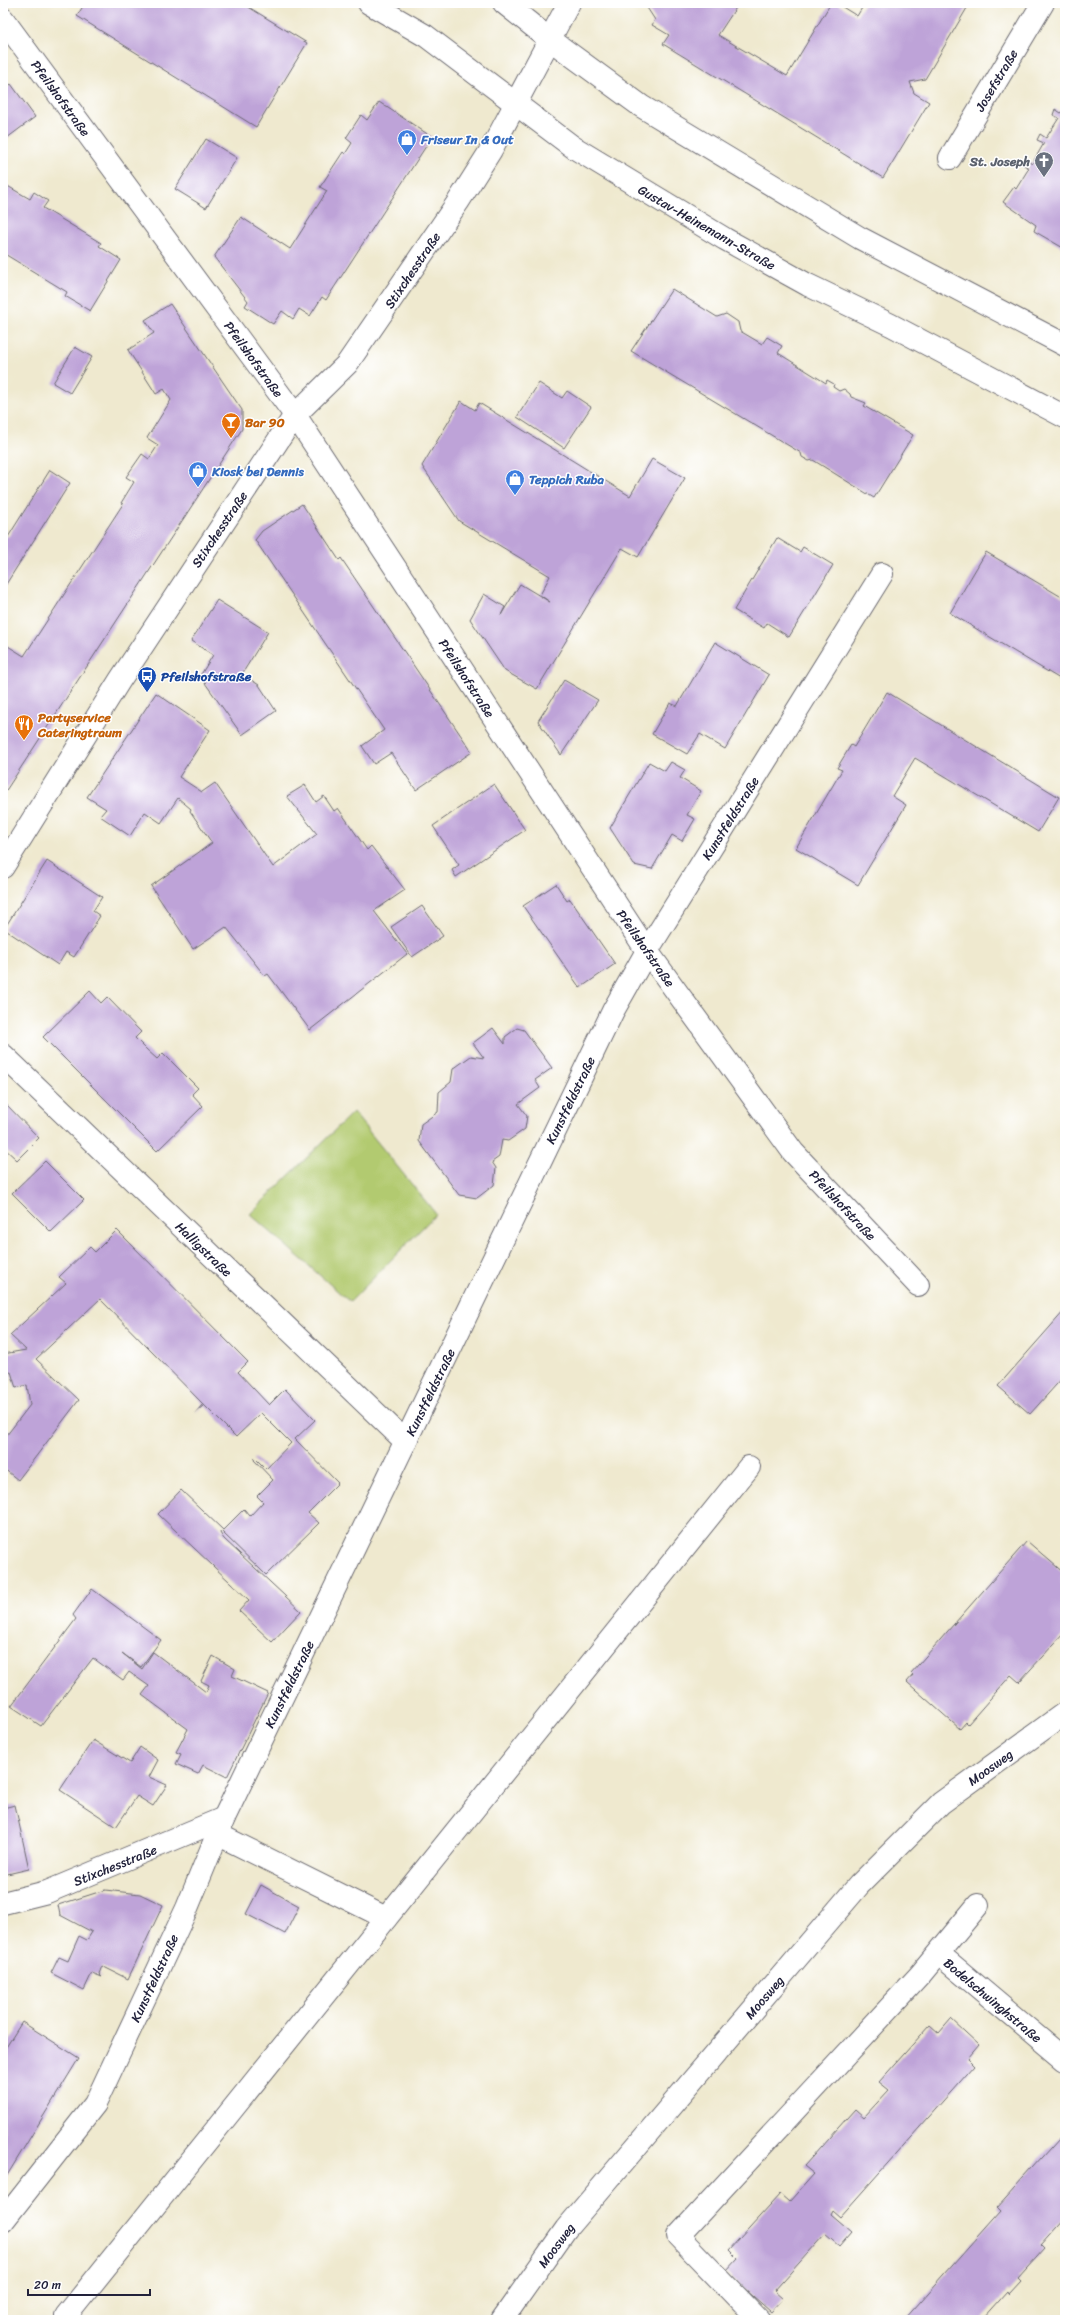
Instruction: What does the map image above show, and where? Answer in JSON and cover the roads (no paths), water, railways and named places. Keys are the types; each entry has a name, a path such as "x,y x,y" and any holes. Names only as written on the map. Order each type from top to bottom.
{"street":[{"name":"Gustav-Heinemann-Straße","path":"369,3 426,36 573,147 725,240 808,285 890,325 1065,417"},
{"path":"504,3 548,38 641,106 860,238 1065,346"},
{"name":"Stixchesstraße","path":"3,867 125,673 295,416 347,364 462,196 491,150 548,38 569,3"},
{"name":"Josefstraße","path":"950,158 1043,3"},
{"name":"Pfeilshofstraße","path":"3,19 295,416 647,951 793,1152 918,1285"},
{"name":"Kunstfeldstraße","path":"3,2221 95,2104 186,1908 221,1826 610,1018 647,951 882,574"},
{"name":"Halligstraße","path":"3,1055 406,1442"},
{"path":"66,2316 749,1467"},
{"name":"Moosweg","path":"502,2320 566,2229 859,1885 941,1803 1065,1713"},
{"name":"Stixchesstraße","path":"3,1903 47,1892 221,1826"},
{"path":"221,1826 386,1918"},
{"name":"Bodelschwinghstraße","path":"759,2320 678,2236 920,1975 978,1905"},
{"name":"Bodelschwinghstraße","path":"938,1954 1061,2051"}],"place":[{"name":"Friseur In & Out","path":"407,156"},
{"name":"St. Joseph","path":"1044,178"},
{"name":"Bar 90","path":"231,439"},
{"name":"Kiosk bei Dennis","path":"198,488"},
{"name":"Teppich Ruba","path":"515,496"},
{"name":"Pfeilshofstraße","path":"147,693"},
{"name":"Partyservice Cateringtraum","path":"24,741"}]}
